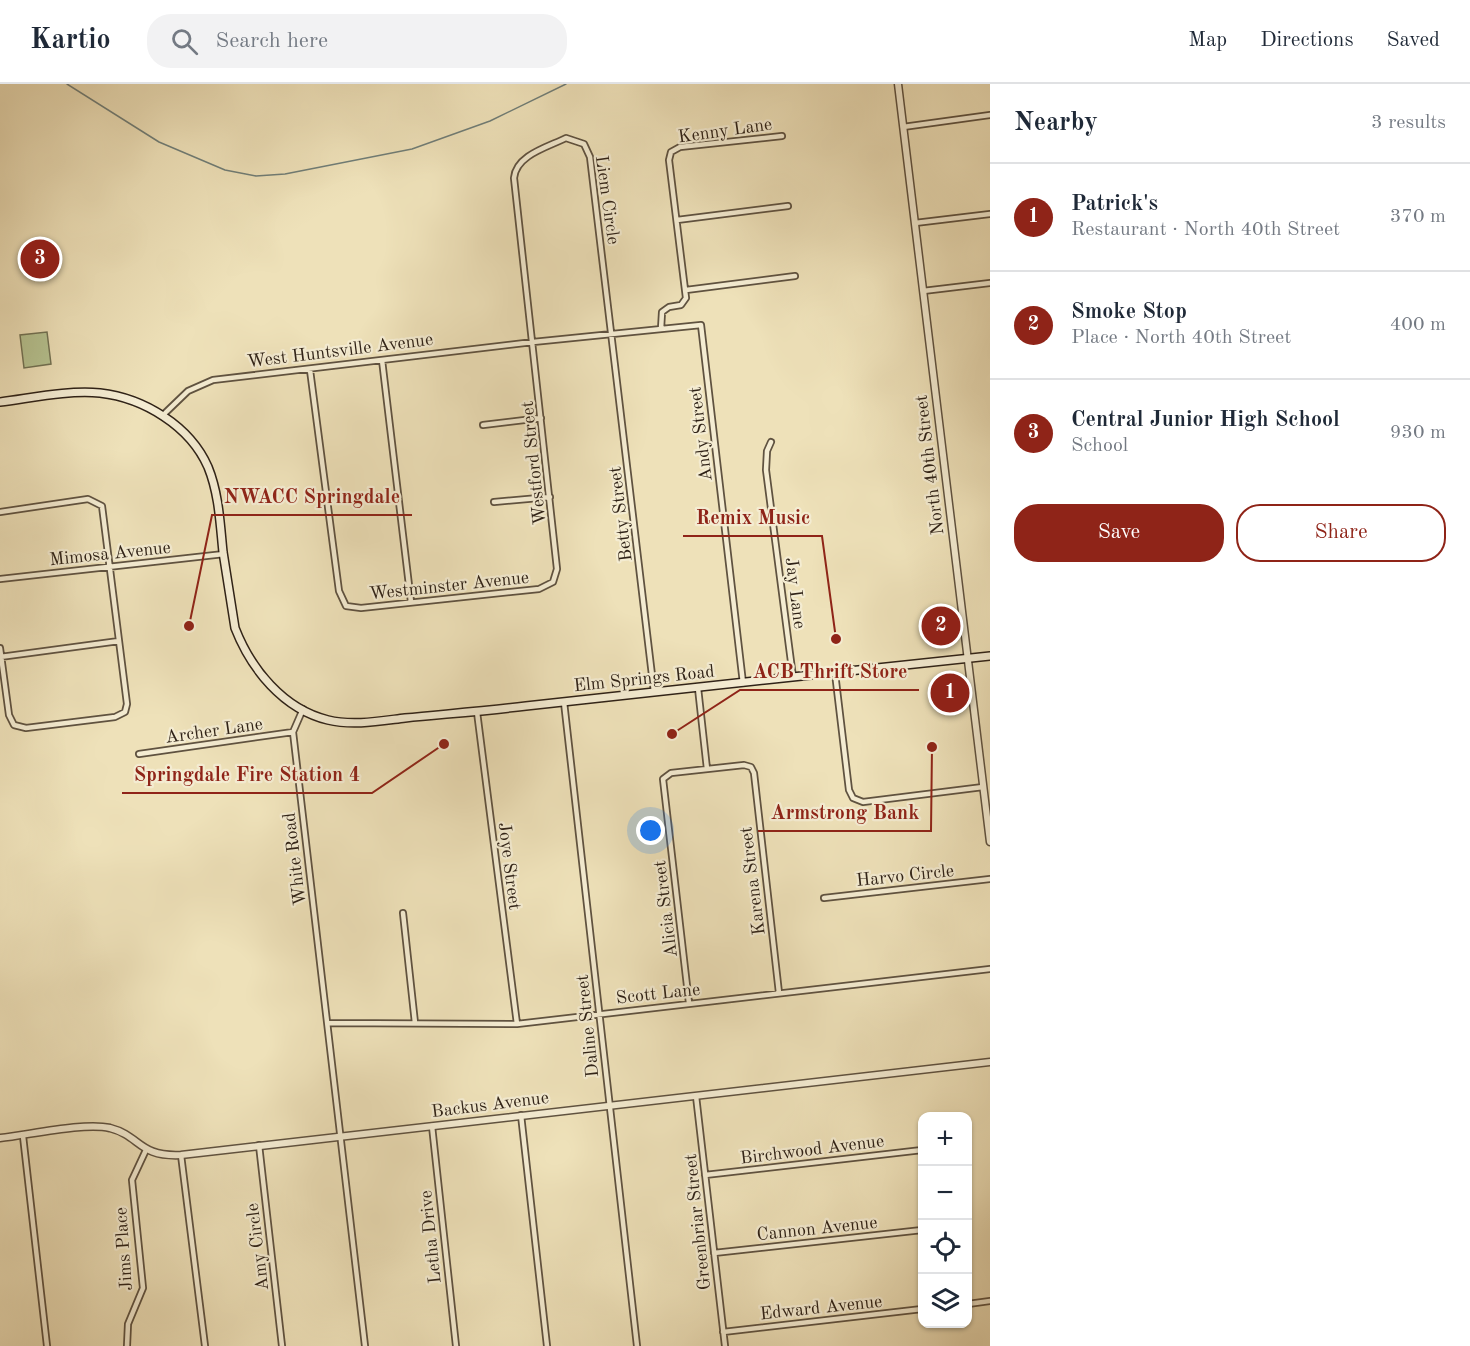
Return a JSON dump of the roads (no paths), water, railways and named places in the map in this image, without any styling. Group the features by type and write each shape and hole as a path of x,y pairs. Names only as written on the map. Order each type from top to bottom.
{"main road":[{"path":"0,402 99,393 123,397 162,416 194,444 207,466 216,490 235,628 240,642 270,685 303,709"},
{"name":"Elm Springs Road","path":"303,709 329,720 351,723 477,712 990,656"}],"street":[{"name":"North 40th Street","path":"898,84 990,842"},
{"path":"903,127 990,115"},
{"name":"Kenny Lane","path":"677,220 669,160 671,152 680,147 782,136"},
{"name":"Liem Circle","path":"533,342 514,172 522,160 566,138 580,141 589,152 613,333"},
{"path":"661,329 662,312 684,302 686,290 677,220 788,206"},
{"path":"915,223 990,214"},
{"path":"686,290 795,276"},
{"path":"923,291 990,283"},
{"name":"West Huntsville Avenue","path":"162,416 188,391 213,380 533,342 701,325"},
{"name":"Andy Street","path":"701,325 743,683"},
{"name":"Betty Street","path":"613,333 654,692"},
{"name":"Westford Street","path":"533,342 557,569 553,582"},
{"path":"382,360 411,602"},
{"name":"Westminster Avenue","path":"310,369 339,591 346,606 361,608 538,589 553,582"},
{"path":"483,425 541,418"},
{"name":"Jay Lane","path":"771,442 767,451 766,470 793,677"},
{"path":"494,502 550,497"},
{"path":"0,512 88,499 99,502 104,511 111,566 127,704 125,712 116,717 26,728 14,725 9,715 0,648"},
{"name":"Mimosa Avenue","path":"0,579 224,554"},
{"path":"1,657 119,641"},
{"path":"835,673 849,790 853,798 863,801 984,787"},
{"path":"698,688 707,769"},
{"name":"Daline Street","path":"564,702 637,1346"},
{"path":"293,732 303,709"},
{"name":"Joye Street","path":"477,712 517,1024"},
{"name":"Archer Lane","path":"139,754 293,732"},
{"name":"White Road","path":"293,732 329,1023 365,1346"},
{"name":"Karena Street","path":"707,769 751,767 754,773 779,993"},
{"name":"Alicia Street","path":"689,1003 664,776 707,769"},
{"name":"Harvo Circle","path":"824,898 990,879"},
{"path":"403,913 415,1023"},
{"name":"Scott Lane","path":"329,1023 517,1024 990,969"},
{"name":"Backus Avenue","path":"0,1138 101,1127 123,1134 156,1155 181,1155 990,1062"},
{"name":"Greenbriar Street","path":"696,1096 725,1346"},
{"path":"521,1115 547,1346"},
{"name":"Letha Drive","path":"432,1126 456,1346"},
{"path":"23,1136 47,1346"},
{"name":"Amy Circle","path":"259,1145 282,1346"},
{"name":"Jims Place","path":"127,1346 128,1324 143,1288 132,1180 146,1150"},
{"name":"Birchwood Avenue","path":"705,1174 918,1150"},
{"path":"181,1155 205,1346"},
{"name":"Cannon Avenue","path":"714,1253 918,1230"},
{"path":"972,1303 990,1301"},
{"name":"Edward Avenue","path":"723,1332 918,1309"}],"waterway":[{"path":"67,84 159,142 225,170 256,176 285,174 412,149 490,121 566,84"}],"place":[{"name":"Central Junior High School","path":"40,259"},
{"name":"NWACC Springdale","path":"189,626"},
{"name":"Smoke Stop","path":"941,626"},
{"name":"Remix Music","path":"836,639"},
{"name":"Patrick's","path":"950,693"},
{"name":"ACB Thrift Store","path":"672,734"},
{"name":"Springdale Fire Station 4","path":"444,744"},
{"name":"Armstrong Bank","path":"932,747"}]}
